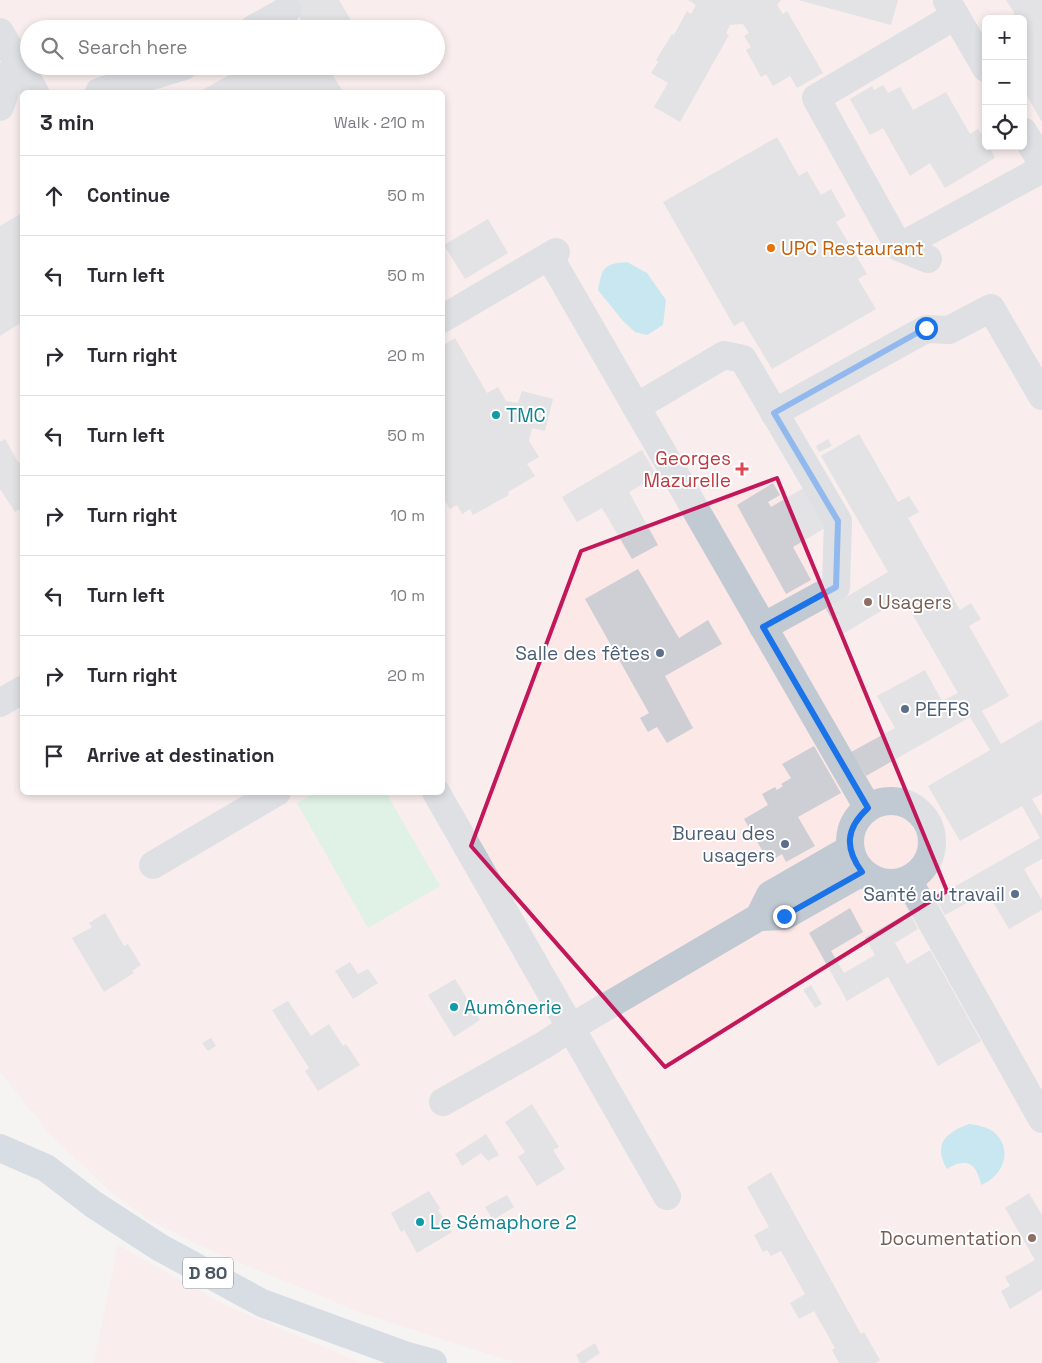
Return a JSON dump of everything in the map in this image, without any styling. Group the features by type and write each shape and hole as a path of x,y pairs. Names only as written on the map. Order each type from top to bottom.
{"main road":[{"name":"D 80","path":"0,1148 46,1168 93,1204 159,1247 262,1303 404,1355 433,1363"}],"lane":[{"path":"928,259 899,248 816,98 950,8 982,61"},
{"path":"269,20 287,10"},
{"path":"0,32 20,67"},
{"path":"0,107 16,60"},
{"path":"25,75 34,90"},
{"path":"106,90 155,75"},
{"path":"1027,138 1042,163"},
{"path":"899,248 1042,169"},
{"path":"445,317 552,254 636,407 868,808"},
{"path":"774,413 926,328 949,330 991,308 1042,396"},
{"path":"636,407 724,355 743,359 838,521 836,587 763,627"},
{"path":"0,704 20,691"},
{"path":"153,865 273,795"},
{"path":"438,795 666,1196"},
{"path":"894,801 907,804 919,811 928,822 932,835 932,849 928,862 919,873 908,880 884,883 872,879 856,860 850,837 853,826 859,816 868,808 880,802 894,801"},
{"path":"443,1102 544,1045 759,917 770,895 856,860"},
{"path":"908,880 1042,1118"}],"highlighted area":[{"path":"777,478 947,891 665,1067 471,846 581,551"}],"shaded area":[{"name":"Georges Mazurelle","path":"0,0 1042,0 1042,1363 517,1363 367,1315 219,1254 149,1220 112,1193 49,1133 0,1072"},
{"path":"118,1245 225,1305 361,1363 94,1363"}],"green space":[{"path":"311,795 387,795 440,886 368,928 297,803"}],"water":[{"path":"627,262 647,273 666,300 663,325 647,335 635,332 623,321 598,290 605,268 613,264"},
{"path":"969,1124 983,1127 995,1133 1001,1140 1004,1148 1003,1163 1000,1170 995,1176 981,1185 974,1167 970,1164 960,1163 947,1169 941,1153 941,1146 944,1140 953,1131"}],"building":[{"path":"290,0 339,0 351,20 301,20"},
{"path":"688,0 781,0 777,5 783,14 787,11 823,73 797,88 790,76 773,86 766,74 761,77 746,50 751,47 744,36 749,33 743,24 730,25 726,34 729,35 680,122 654,107 668,83 651,73 658,62 656,60 672,34 674,35 687,11 691,14 696,5"},
{"path":"798,0 898,0 891,25"},
{"path":"1006,0 1042,0 1042,122 1027,96 1027,15 1013,15 1015,14"},
{"path":"229,75 333,75 342,90 203,90"},
{"path":"883,85 888,93 900,87 913,110 946,92 970,134 978,129 982,135 982,150 991,150 995,158 945,188 930,163 910,176 883,128 870,135 850,99 872,86 874,90"},
{"name":"UPC Restaurant","path":"777,137 799,176 807,171 821,195 831,189 846,216 836,222 867,274 858,279 876,309 772,369 743,321 734,326 663,202"},
{"path":"20,214 20,323 0,336 0,226"},
{"path":"488,219 508,253 465,279 445,244"},
{"name":"TMC","path":"455,338 487,393 498,387 506,401 518,403 522,391 553,399 545,431 532,428 529,441 539,457 527,464 535,476 508,492 509,495 473,515 470,509 462,514 457,505 450,509 445,502 445,344"},
{"path":"859,434 898,502 909,496 919,512 908,518 960,610 971,603 981,619 969,626 1009,696 982,711 1001,744 1042,720 1042,794 1032,799 1042,816 1042,859 1024,869 1042,900 1042,910 1009,929 987,892 945,915 935,898 1040,838 1022,806 960,841 928,786 990,750 970,717 866,776 851,752 895,728 877,696 925,670 942,701 958,693 903,598 841,635 826,609 888,572 821,456"},
{"path":"5,439 20,462 20,509 15,512 0,489 0,442"},
{"path":"828,439 832,446 819,452 816,446"},
{"path":"642,450 657,476 629,492 658,545 632,559 602,508 577,522 562,497"},
{"path":"773,483 780,495 768,502 771,507 805,487 827,527 793,547 811,580 786,594 737,505"},
{"name":"Salle des fêtes","path":"638,569 679,638 708,620 722,644 665,676 693,728 667,743 657,727 648,732 640,718 649,713 585,599"},
{"path":"814,746 841,793 798,817 815,846 786,862 782,854 771,861 768,856 766,857 744,819 768,805 762,794 775,787 777,790 783,786 781,784 791,778 782,764"},
{"path":"850,908 863,932 831,951 844,973 875,955 865,938 909,912 918,929 895,943 907,964 930,950 981,1041 938,1066 888,977 847,1001 809,933"},
{"path":"105,913 124,946 128,944 141,965 132,971 134,973 104,992 72,938 92,927 89,923"},
{"path":"350,962 358,974 368,969 378,983 353,999 335,971"},
{"name":"Aumônerie","path":"455,979 480,1020 454,1037 428,995"},
{"path":"811,985 822,1004 815,1008 803,990"},
{"path":"288,1001 311,1036 329,1024 343,1046 346,1044 360,1065 318,1091 305,1071 309,1068 272,1010"},
{"path":"211,1038 216,1046 208,1051 202,1043"},
{"path":"532,1104 559,1147 553,1150 565,1169 537,1186 518,1157 525,1152 505,1122"},
{"path":"486,1134 499,1155 488,1161 481,1153 462,1166 455,1154"},
{"path":"771,1172 861,1334 864,1332 880,1360 876,1363 839,1363 832,1350 835,1348 814,1311 799,1319 790,1303 805,1294 781,1251 771,1256 767,1250 763,1252 754,1235 769,1227 747,1187"},
{"name":"Le Sémaphore 2","path":"429,1191 452,1232 417,1253 404,1230 401,1232 391,1213"},
{"name":"Documentation","path":"1029,1193 1042,1215 1042,1290 1010,1309 1001,1291 1010,1286 1005,1277 1035,1260 1005,1208"},
{"path":"507,1195 514,1207 493,1220 485,1207"},
{"path":"595,1343 600,1353 585,1363 580,1363 576,1355"}],"place":[{"name":"UPC Restaurant","path":"771,248"},
{"name":"TMC","path":"496,415"},
{"name":"Georges Mazurelle","path":"742,469"},
{"name":"Usagers","path":"868,602"},
{"name":"Salle des fêtes","path":"660,653"},
{"name":"PEFFS","path":"905,709"},
{"name":"Bureau des usagers","path":"785,844"},
{"name":"Santé au travail","path":"1015,894"},
{"name":"Aumônerie","path":"454,1007"},
{"name":"Le Sémaphore 2","path":"420,1222"},
{"name":"Documentation","path":"1032,1238"}],"route":[{"path":"784,916 862,872 854,861 850,849 850,837 853,826 859,816 868,808 763,627 836,587 838,521 774,413 926,328"}]}
